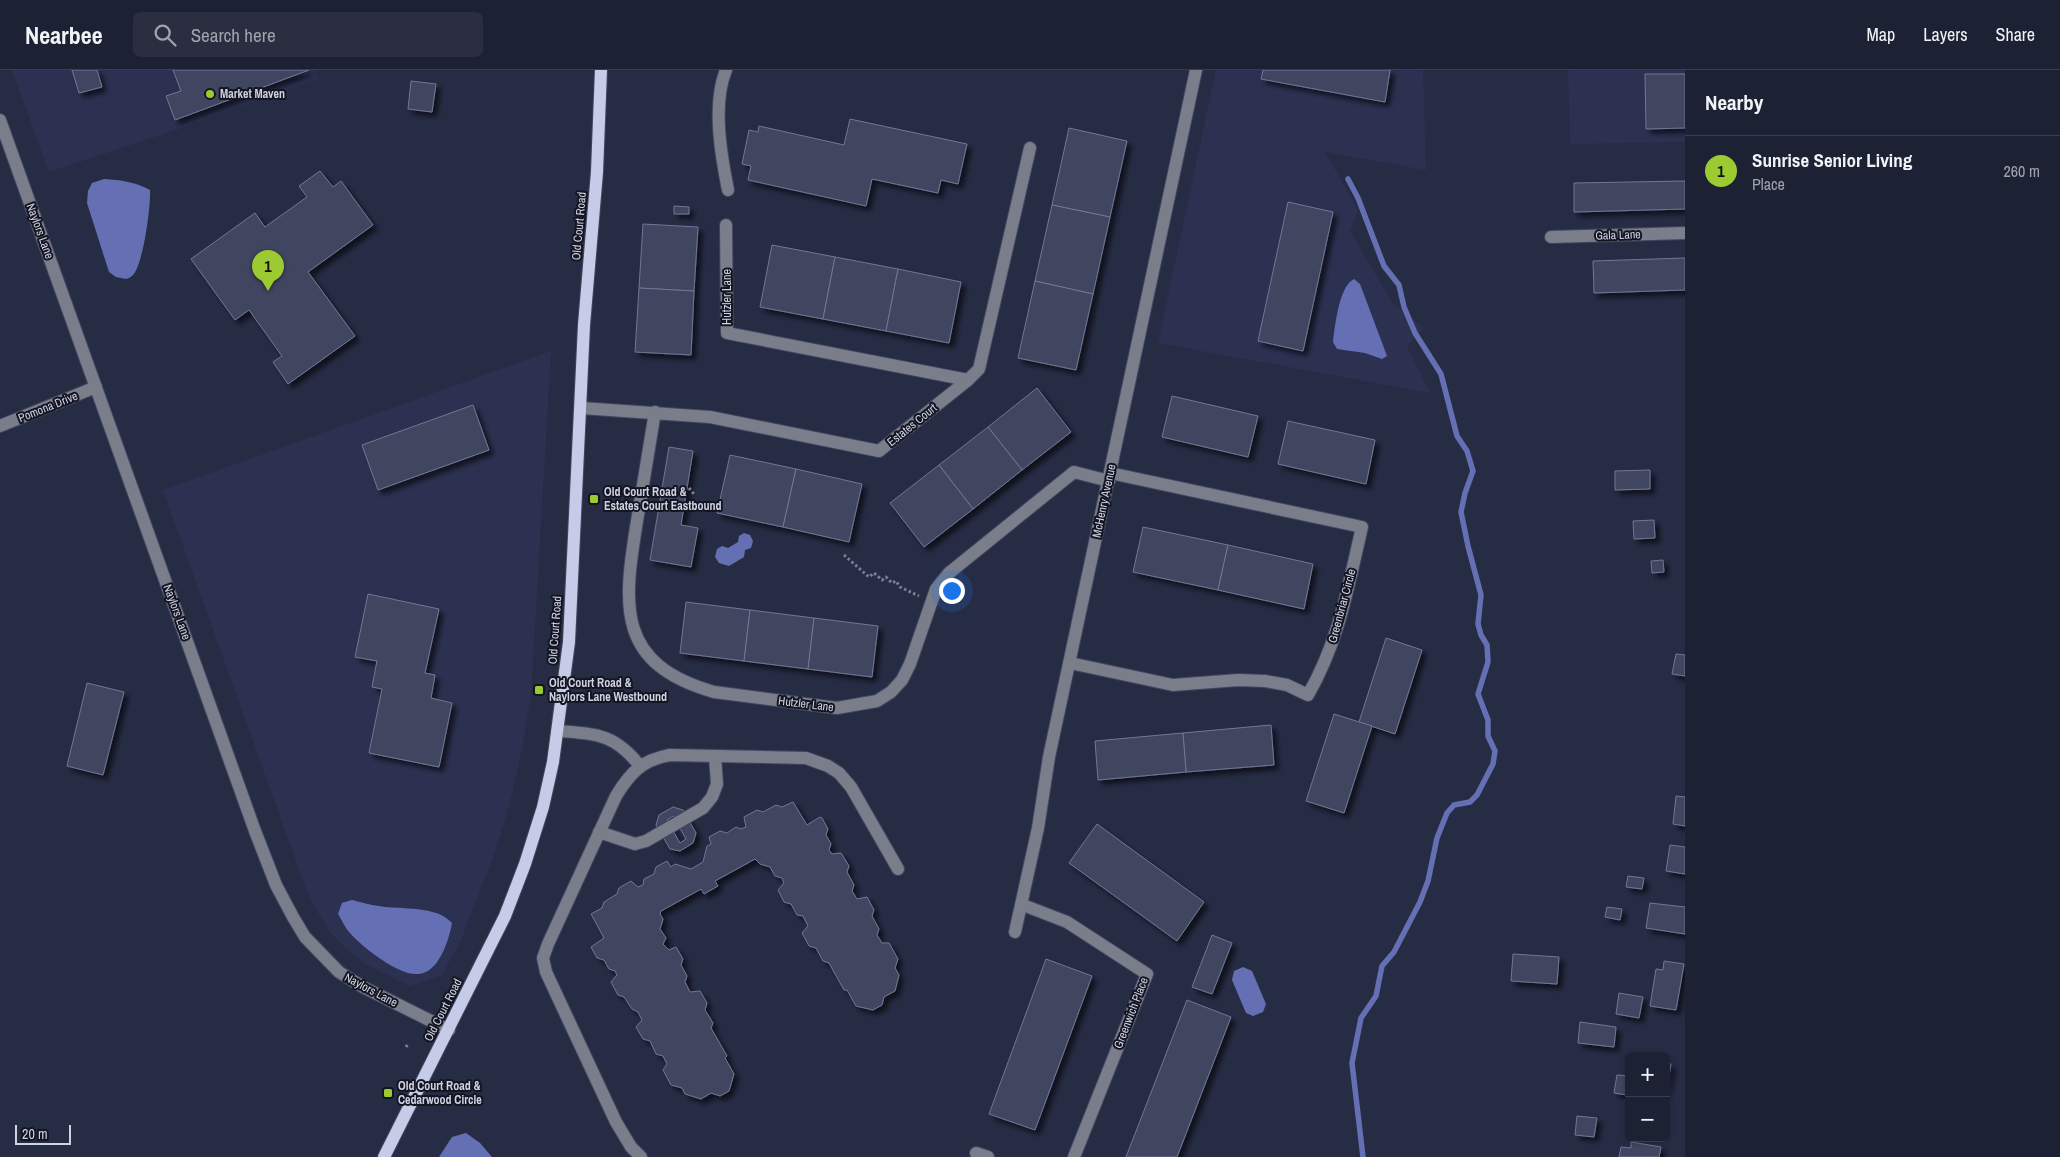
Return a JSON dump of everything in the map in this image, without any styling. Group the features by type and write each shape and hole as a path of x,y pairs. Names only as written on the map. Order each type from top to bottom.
{"main road":[{"name":"Old Court Road","path":"384,1157 501,924 525,864 543,807 558,730 569,642 584,325 597,172 602,70"}],"street":[{"path":"726,70 721,92 720,144 728,190"},
{"name":"McHenry Avenue","path":"1015,932 1023,905 1048,757 1070,663 1196,70"},
{"name":"Naylors Lane","path":"0,120 276,885 305,937 339,972 363,987 449,1030"},
{"name":"Estates Court","path":"581,408 710,417 879,452 979,369 1030,148"},
{"name":"Hutzler Lane","path":"726,225 727,333 968,380"},
{"name":"Gala Lane","path":"1551,237 1685,233"},
{"name":"Pomona Drive","path":"0,426 96,387"},
{"name":"Hutzler Lane","path":"654,412 630,563 628,591 630,612 636,635 645,651 659,667 695,686 714,692 837,708 876,701 891,692 902,680 910,664 936,589 950,573 1074,472 1110,477"},
{"name":"Greenbriar Circle","path":"1070,663 1173,685 1238,680 1265,681 1287,685 1308,696 1322,670 1337,634 1362,527 1110,477"},
{"path":"558,730 579,732 610,739 628,750 640,766"},
{"path":"641,1157 631,1147 616,1122 546,972 543,958 599,832 627,778 640,766 656,757 670,755 806,758 828,766 839,773 851,787 898,868"},
{"path":"599,832 635,844 646,841 704,808 712,797 717,784 715,756"},
{"name":"Greenwich Place","path":"1023,905 1067,922 1147,974 1074,1157"}],"path":[{"path":"689,488 694,494"},
{"path":"844,555 869,577 874,572 882,580 886,577 892,583 896,581 900,587 932,602"}],"shaded area":[{"path":"12,70 315,70 318,79 173,131 49,172"},
{"path":"1216,70 1423,70 1426,170 1325,152 1358,210 1350,231 1393,304 1424,328 1407,346 1430,393 1158,343"},
{"path":"1568,70 1685,70 1685,142 1570,144"},
{"path":"551,351 531,694 522,749 510,802 495,852 461,940 442,975 410,986 365,964 330,932 315,908 305,886 163,490"}],"water":[{"path":"104,179 128,182 150,190 148,221 140,260 133,275 126,279 116,277 109,272 87,203 88,191 92,183"},
{"path":"1354,279 1360,284 1387,356 1382,359 1365,353 1337,349 1333,342 1341,298 1349,283"},
{"path":"744,533 750,535 753,541 751,548 745,550 744,557 729,566 719,563 715,557 717,549 722,546 728,548 738,542 739,536"},
{"path":"352,900 376,906 418,909 437,913 445,917 452,923 442,954 437,962 425,972 418,974 410,973 391,966 372,953 348,931 338,914 342,903"},
{"path":"1243,967 1252,971 1266,1004 1263,1012 1253,1016 1246,1013 1232,980 1234,971"},
{"path":"466,1133 480,1143 492,1157 439,1157 452,1137"}],"building":[{"path":"72,70 97,70 102,87 79,93"},
{"name":"Market Maven","path":"173,70 309,70 175,120 166,96 181,91"},
{"path":"1263,70 1390,70 1385,102 1261,79"},
{"path":"1645,74 1685,74 1685,128 1646,129"},
{"path":"411,81 436,84 432,112 408,109"},
{"path":"850,119 967,144 958,184 941,180 938,193 872,179 866,206 748,180 751,166 742,164 749,130 758,132 759,126 844,145"},
{"path":"1069,128 1127,141 1110,217 1052,205"},
{"path":"320,171 333,187 341,181 373,225 308,272 355,336 288,384 273,362 282,356 249,310 235,320 191,259 255,213 265,227 307,197 299,186"},
{"path":"1685,181 1685,209 1574,212 1574,183"},
{"path":"1288,202 1333,212 1303,351 1258,341"},
{"path":"1052,205 1110,217 1093,294 1035,281"},
{"path":"674,206 689,207 689,214 674,214"},
{"path":"643,224 698,227 694,291 639,288"},
{"path":"772,245 835,257 823,319 760,307"},
{"path":"835,257 898,269 886,331 823,319"},
{"path":"1685,258 1685,290 1594,293 1593,261"},
{"path":"898,269 961,282 949,343 886,331"},
{"path":"1035,281 1093,294 1076,370 1018,358"},
{"path":"639,288 694,291 691,355 635,352"},
{"path":"1037,388 1071,432 1022,470 988,427"},
{"path":"1172,396 1258,416 1248,457 1162,437"},
{"path":"473,405 489,450 378,490 362,445"},
{"path":"1288,421 1375,440 1366,484 1278,464"},
{"path":"988,427 1022,470 973,509 939,465"},
{"path":"669,447 693,451 681,525 698,528 691,567 650,560"},
{"path":"730,455 796,469 783,527 717,513"},
{"path":"939,465 973,509 924,547 890,503"},
{"path":"796,469 862,484 849,542 783,527"},
{"path":"1650,470 1650,489 1615,490 1615,471"},
{"path":"1654,520 1655,538 1634,539 1633,521"},
{"path":"1143,527 1228,545 1218,590 1133,572"},
{"path":"1228,545 1313,564 1304,609 1218,590"},
{"path":"1663,560 1664,572 1652,573 1651,561"},
{"path":"368,594 439,609 425,673 435,675 431,698 452,703 439,767 369,753 382,689 372,687 377,661 355,657"},
{"path":"686,602 750,610 744,661 680,653"},
{"path":"750,610 814,618 808,669 744,661"},
{"path":"814,618 878,626 872,677 808,669"},
{"path":"1386,638 1422,650 1395,734 1359,722"},
{"path":"1676,654 1685,655 1685,676 1672,674"},
{"path":"87,683 124,692 103,775 67,766"},
{"path":"1334,714 1372,726 1344,813 1306,801"},
{"path":"1271,725 1274,765 1186,772 1183,733"},
{"path":"1183,733 1186,772 1098,780 1095,741"},
{"path":"1676,796 1685,797 1685,826 1673,824"},
{"path":"793,802 807,825 820,817 822,818 828,829 826,835 831,844 829,850 832,854 841,853 849,866 847,872 854,885 852,891 857,899 867,897 874,910 872,916 879,929 877,935 882,943 889,943 898,959 895,968 899,975 895,991 884,997 882,1005 873,1010 856,1006 847,990 844,990 829,963 823,961 816,948 809,946 802,933 808,926 803,916 797,915 791,904 784,902 778,890 784,883 782,878 775,876 770,867 760,864 755,859 715,881 718,886 704,894 701,889 661,911 660,914 663,919 660,929 666,938 663,944 669,950 676,947 683,959 681,965 687,976 685,982 690,992 700,991 707,1003 705,1010 713,1023 711,1028 727,1056 725,1058 734,1074 729,1091 720,1096 711,1093 701,1099 685,1094 682,1088 671,1085 663,1070 667,1064 663,1056 656,1054 650,1041 643,1039 636,1027 642,1020 638,1012 632,1009 624,997 618,995 611,982 617,975 615,971 609,969 604,960 597,958 591,947 604,938 591,914 602,908 604,902 617,894 619,888 631,881 638,887 643,885 644,879 654,874 656,867 667,861 671,867 675,864 691,869 703,862 707,846 711,844 709,837 720,831 727,833 736,827 741,829 746,827 744,817 757,810 763,812 776,805 782,807"},
{"path":"673,807 683,810 696,833 693,843 680,851 670,849 656,825 659,815","holes":["673,816 686,839 680,843 667,820"]},
{"path":"1097,824 1204,902 1177,941 1069,863"},
{"path":"1670,845 1685,847 1685,874 1666,871"},
{"path":"1628,876 1644,878 1642,889 1626,887"},
{"path":"1650,903 1685,907 1685,934 1646,928"},
{"path":"1607,907 1622,909 1620,920 1605,917"},
{"path":"1212,935 1232,943 1212,994 1192,987"},
{"path":"1513,954 1559,957 1557,984 1511,981"},
{"path":"1046,959 1092,976 1035,1130 989,1114"},
{"path":"1664,961 1684,964 1676,1010 1650,1006 1656,969 1663,970"},
{"path":"1619,993 1643,997 1639,1018 1616,1014"},
{"path":"1187,1000 1231,1017 1177,1157 1126,1157"},
{"path":"1580,1022 1616,1027 1614,1047 1578,1043"},
{"path":"1617,1075 1625,1076 1625,1095 1614,1093"},
{"path":"1577,1116 1597,1118 1594,1137 1575,1135"},
{"path":"1631,1142 1661,1147 1659,1157 1619,1157 1621,1147 1631,1148"}],"waterway":[{"path":"1348,179 1358,198 1384,266 1399,285 1404,307 1415,333 1441,374 1457,436 1467,451 1473,471 1461,512 1481,595 1478,624 1481,635 1487,645 1488,662 1478,694 1488,720 1488,736 1495,751 1493,764 1477,795 1470,802 1454,805 1447,813 1437,838 1428,881 1420,902 1394,952 1382,966 1376,996 1361,1018 1352,1063 1363,1157"}],"place":[{"name":"Market Maven","path":"210,94"},
{"name":"Sunrise Senior Living","path":"268,291"},
{"name":"Old Court Road & Estates Court Eastbound","path":"594,499"},
{"name":"Old Court Road & Naylors Lane Westbound","path":"539,690"},
{"name":"Old Court Road & Cedarwood Circle","path":"388,1093"}]}
